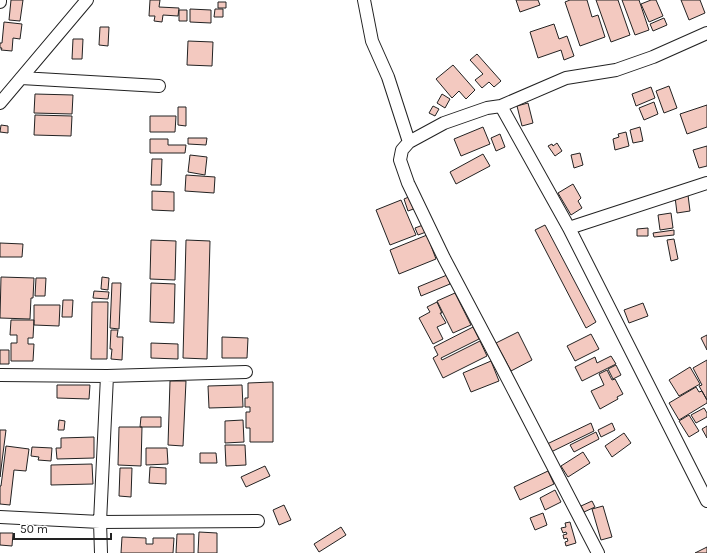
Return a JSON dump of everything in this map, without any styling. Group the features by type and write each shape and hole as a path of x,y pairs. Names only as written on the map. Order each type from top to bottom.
{"street":[{"path":"0,103 88,0"},
{"path":"364,0 372,41 388,77 409,142"},
{"path":"598,553 444,258 408,183 400,160 402,150 409,142 444,123 486,108 501,106 566,78 616,70 653,57 707,32"},
{"path":"21,78 159,86"},
{"path":"501,106 569,228 707,500"},
{"path":"569,228 707,184"},
{"path":"0,375 107,376 246,372"},
{"path":"102,553 100,522 107,376"},
{"path":"0,517 100,522 258,521"}],"building":[{"path":"11,0 23,0 20,21 9,20"},
{"path":"150,0 160,0 159,7 179,8 178,16 163,15 162,22 154,21 155,16 149,16"},
{"path":"516,0 538,0 540,5 520,12"},
{"path":"570,0 587,0 592,17 598,15 605,37 580,46 565,2"},
{"path":"596,0 618,0 630,35 611,42"},
{"path":"622,0 639,0 649,30 635,35"},
{"path":"651,0 656,0 663,16 649,22 641,4"},
{"path":"681,0 700,0 705,13 689,20"},
{"path":"218,2 226,2 226,8 218,8"},
{"path":"190,9 211,10 211,23 190,22"},
{"path":"215,9 223,9 223,17 214,17"},
{"path":"179,10 187,10 187,21 179,21"},
{"path":"664,18 667,25 653,31 650,24"},
{"path":"4,22 22,24 20,39 13,38 12,51 1,50 2,48 0,48 0,43 2,43"},
{"path":"554,24 559,39 567,36 574,56 564,60 561,50 538,58 530,32"},
{"path":"100,27 109,27 108,46 99,45"},
{"path":"73,39 83,39 82,59 72,59"},
{"path":"188,41 213,42 212,66 187,65"},
{"path":"477,54 501,81 494,87 489,82 482,88 475,80 483,74 470,60"},
{"path":"453,65 475,90 466,99 459,91 452,98 436,79"},
{"path":"669,86 677,108 664,113 656,91"},
{"path":"651,87 655,98 636,106 632,94"},
{"path":"35,94 73,95 72,114 34,113"},
{"path":"442,94 450,99 445,108 437,103"},
{"path":"654,102 658,114 644,120 639,108"},
{"path":"528,103 533,123 522,126 517,106"},
{"path":"707,105 707,127 687,134 680,114"},
{"path":"433,106 439,109 435,116 429,113"},
{"path":"178,107 186,107 186,126 178,125"},
{"path":"35,115 72,116 71,136 34,135"},
{"path":"150,116 176,116 175,132 150,132"},
{"path":"1,125 8,126 8,133 0,132"},
{"path":"483,127 490,144 461,156 454,139"},
{"path":"640,127 643,141 633,143 630,130"},
{"path":"626,132 629,146 615,150 613,139 619,137 618,134"},
{"path":"500,134 505,147 496,151 491,138"},
{"path":"188,138 207,138 206,145 188,144"},
{"path":"150,139 168,139 168,145 186,145 185,153 150,153"},
{"path":"557,143 562,151 555,156 548,146 552,144 553,146"},
{"path":"707,146 707,166 699,168 693,150"},
{"path":"580,153 583,165 574,168 571,155"},
{"path":"483,154 490,166 456,184 450,172"},
{"path":"190,155 207,157 205,175 188,172"},
{"path":"152,159 162,159 161,185 151,185"},
{"path":"186,175 215,177 214,193 185,191"},
{"path":"573,184 581,198 578,201 582,208 571,215 558,193"},
{"path":"152,191 174,192 174,211 152,210"},
{"path":"688,195 690,211 677,213 675,197"},
{"path":"411,196 416,208 408,211 404,199"},
{"path":"401,200 416,235 390,245 376,210"},
{"path":"671,213 673,228 660,230 658,215"},
{"path":"423,225 426,232 418,235 415,228"},
{"path":"545,225 596,322 586,328 535,230"},
{"path":"648,228 648,236 637,236 637,229"},
{"path":"674,230 674,235 654,237 653,233"},
{"path":"427,235 436,259 399,274 390,250"},
{"path":"674,239 678,259 671,261 667,240"},
{"path":"151,240 176,241 175,280 150,279"},
{"path":"186,240 210,241 207,359 183,358"},
{"path":"0,243 23,244 22,257 0,257"},
{"path":"447,275 450,284 421,296 418,287"},
{"path":"1,277 34,278 30,319 0,318"},
{"path":"102,277 109,278 108,290 101,289"},
{"path":"36,278 46,278 45,296 35,296"},
{"path":"112,283 121,283 119,329 110,328"},
{"path":"151,283 175,284 174,323 150,322"},
{"path":"94,291 109,292 108,299 93,298"},
{"path":"455,293 471,325 453,333 437,301"},
{"path":"63,300 73,300 72,317 62,317"},
{"path":"92,302 108,302 107,359 91,359"},
{"path":"437,302 442,313 440,313 446,323 437,327 443,339 433,344 419,318 430,312 427,307"},
{"path":"643,303 648,316 629,323 624,310"},
{"path":"34,305 60,305 59,326 34,325"},
{"path":"11,320 34,320 33,338 28,338 28,344 34,344 33,361 11,361 11,343 17,343 17,335 10,335"},
{"path":"473,327 479,339 441,358 442,360 480,341 487,356 443,378 433,358 438,355 434,347"},
{"path":"111,330 118,330 117,337 123,337 122,360 111,359"},
{"path":"518,332 532,360 511,371 496,343"},
{"path":"591,334 599,349 575,361 567,346"},
{"path":"707,335 707,350 701,338"},
{"path":"222,337 248,338 247,358 222,358"},
{"path":"151,343 178,344 178,359 151,358"},
{"path":"0,350 9,350 9,364 0,364"},
{"path":"611,356 616,364 582,381 575,367 595,357 597,363"},
{"path":"707,360 707,400 699,386 702,385 693,368"},
{"path":"491,361 499,381 471,392 463,373"},
{"path":"616,365 621,375 613,379 608,369"},
{"path":"690,367 700,384 679,396 669,380"},
{"path":"607,370 612,380 615,379 623,394 617,397 618,399 600,409 591,391 604,385 599,374"},
{"path":"170,381 186,381 183,446 168,445"},
{"path":"273,382 273,442 250,442 250,428 246,428 246,412 250,412 250,407 245,407 245,398 248,398 248,383"},
{"path":"57,385 90,385 89,399 57,398"},
{"path":"242,385 243,407 209,408 208,386"},
{"path":"696,387 699,392 702,391 707,403 679,420 669,403"},
{"path":"704,408 707,413 707,417 696,423 691,415"},
{"path":"689,415 699,431 689,437 679,421"},
{"path":"141,417 161,417 161,427 140,427"},
{"path":"59,420 65,421 64,430 58,430"},
{"path":"243,420 244,442 225,443 225,421"},
{"path":"591,423 594,431 551,452 547,444"},
{"path":"612,423 615,430 601,437 598,430"},
{"path":"707,426 707,438 702,429"},
{"path":"119,427 142,427 141,466 118,465"},
{"path":"0,430 6,430 0,477"},
{"path":"596,432 599,439 574,452 570,445"},
{"path":"624,433 631,443 612,457 605,446"},
{"path":"94,437 94,458 57,459 56,448 61,448 61,438"},
{"path":"225,445 245,445 246,465 226,466"},
{"path":"6,446 29,449 26,471 14,470 10,505 0,504 0,486"},
{"path":"32,447 52,448 51,461 38,460 39,457 31,456"},
{"path":"146,448 167,448 168,464 146,465"},
{"path":"583,452 590,463 568,477 561,466"},
{"path":"200,453 216,453 217,463 200,463"},
{"path":"92,464 93,484 51,485 51,465"},
{"path":"265,466 270,476 246,487 241,477"},
{"path":"150,467 166,468 166,484 149,483"},
{"path":"120,468 132,468 131,497 119,496"},
{"path":"548,471 554,484 520,500 514,487"},
{"path":"555,490 561,502 545,510 540,498"},
{"path":"592,501 595,507 584,512 581,506"},
{"path":"284,505 291,520 279,525 273,510"},
{"path":"603,506 612,537 601,540 592,509"},
{"path":"543,513 547,525 535,530 530,518"},
{"path":"570,522 576,543 566,546 565,542 568,541 567,538 564,539 563,535 567,534 566,532 563,533 561,528 566,527 565,523"},
{"path":"341,527 346,535 319,552 314,544"},
{"path":"199,532 217,533 217,553 198,553"},
{"path":"0,533 13,533 12,546 0,545"},
{"path":"177,534 194,534 194,553 176,553"},
{"path":"122,537 146,538 146,544 153,544 153,538 174,538 173,553 121,553"},
{"path":"707,547 707,553 695,553"}]}
